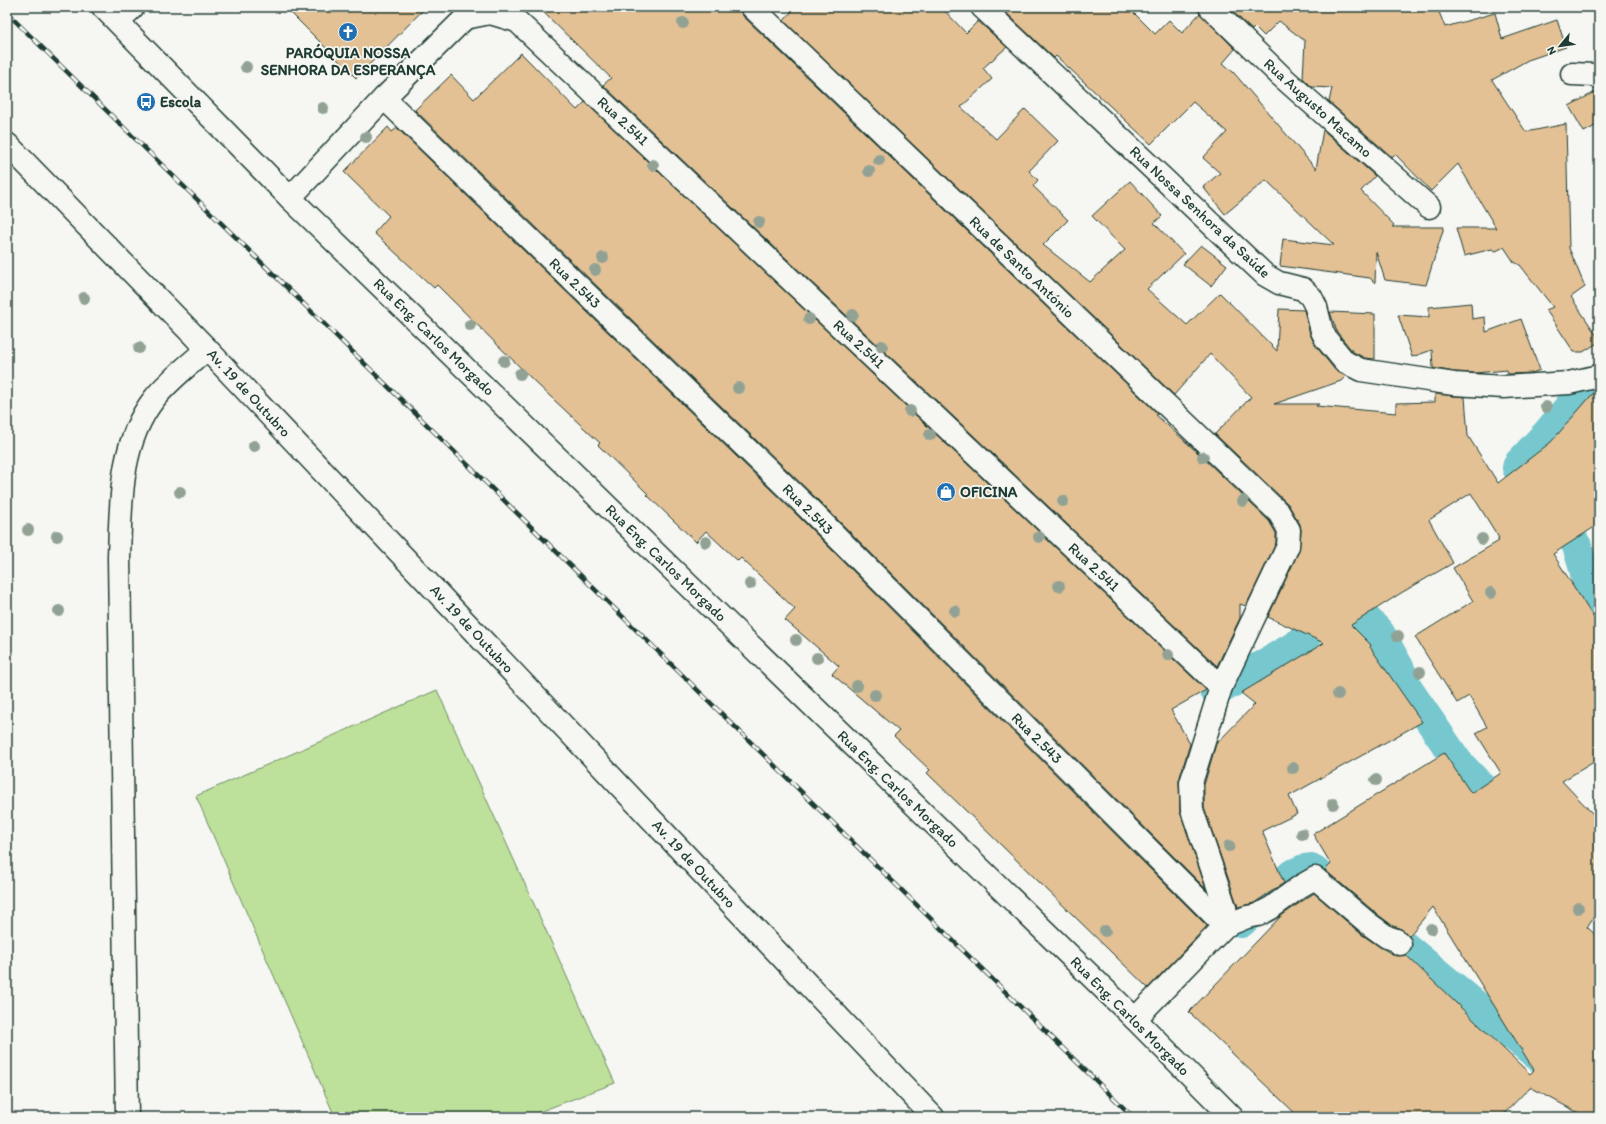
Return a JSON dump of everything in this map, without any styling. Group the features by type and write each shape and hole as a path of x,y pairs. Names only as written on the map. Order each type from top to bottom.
{"street":[{"name":"Rua Eng. Carlos Morgado","path":"102,7 290,198 1135,1020 1232,1117"},
{"path":"118,22 134,7"},
{"name":"Rua de Santo António","path":"752,7 1279,513 1289,530 1288,546 1221,686"},
{"name":"Rua Nossa Senhora da Saúde","path":"982,7 1265,275 1279,283 1303,289 1311,297 1326,339 1345,362 1361,370 1454,384 1504,387 1570,383 1599,376"},
{"name":"Rua Augusto Macamo","path":"1210,7 1280,75 1429,207"},
{"name":"Rua 2.541","path":"384,98 465,18 490,13 517,21 1221,686"},
{"path":"1572,74 1595,75 1599,78"},
{"path":"290,198 384,98"},
{"name":"Rua 2.543","path":"384,98 807,507 1225,926"},
{"name":"Av. 19 de Outubro","path":"7,144 207,349 933,1117"},
{"path":"127,1117 118,557 123,480 136,427 144,413 166,386 207,349"},
{"path":"1221,686 1191,783 1192,810 1224,907 1226,915 1225,926"},
{"path":"1135,1020 1225,926 1247,917 1258,915 1271,908 1301,886 1315,878 1369,924 1400,944"}],"green space":[{"path":"437,690 615,1083 526,1117 335,1117 196,796"}],"building":[{"path":"285,7 426,7 356,78"},
{"path":"538,7 738,7 743,16 1158,414 1156,415 1269,521 1276,533 1276,543 1246,606 1240,604 1240,618 1217,666 603,85 611,78"},
{"path":"795,7 941,7 966,33 978,21 1007,47 983,68 992,79 961,107 996,139 1025,109 1058,141 1029,171 1038,180 1033,186 1068,220 1043,245 1090,282 1125,250 1092,216 1130,181 1162,216 1154,223 1184,254 1147,289 1187,325 1220,293 1277,351 1279,309 1304,310 1310,334 1315,345 1335,370 1346,376 1341,381 1274,404 1319,404 1316,406 1396,413 1396,403 1435,402 1435,394 1465,397 1468,436 1498,483 1551,442 1596,390 1599,389 1599,524 1553,554 1599,626 1599,759 1562,781 1592,813 1599,818 1599,909 1587,927 1599,938 1599,1117 1586,1117 1530,1087 1501,1117 1299,1117 1189,1012 1281,916 1314,893 1361,934 1380,947 1396,956 1406,955 1530,1074 1534,1070 1433,907 1409,936 1400,928 1393,926 1377,914 1325,870 1331,864 1313,834 1444,753 1471,793 1501,773 1476,733 1487,727 1469,696 1457,703 1415,637 1473,601 1453,568 1499,541 1497,539 1499,538 1471,493 1429,520 1453,563 1401,593 1351,625 1371,645 1370,647 1422,722 1289,796 1297,814 1262,831 1284,883 1254,903 1238,907 1204,808 1204,785 1216,744 1255,704 1241,693 1324,643 1268,617 1299,551 1301,531 1300,524 1288,504 1215,434 1251,397 1210,354 1174,395 784,21"},
{"path":"1000,7 1128,7 1155,34 1169,20 1182,33 1200,13 1235,49 1223,63 1234,73 1316,169 1323,130 1375,176 1361,191 1394,225 1392,227 1444,227 1426,285 1385,280 1376,252 1375,283 1370,278 1280,266 1283,239 1334,245 1266,180 1225,214 1203,187 1220,173 1203,158 1227,132 1193,102 1151,144 1056,56 1054,58"},
{"path":"1228,7 1437,7 1445,27 1495,13 1502,39 1557,20 1566,47 1528,60 1492,80 1526,132 1566,124 1569,248 1585,287 1571,297 1599,339 1599,342 1583,352 1574,352 1546,310 1553,307 1520,265 1514,262 1504,247 1496,251 1492,249 1464,256 1456,228 1496,228 1458,164 1431,191 1395,154 1392,157 1329,102 1332,88 1312,87 1303,78 1305,41 1279,21 1264,36 1255,27 1252,30"},
{"path":"521,53 577,110 585,102 1206,690 1171,710 1190,744 1179,780 1180,811 1206,889 816,498 415,110 451,75 474,99"},
{"path":"1599,90 1599,124 1584,132 1569,106"},
{"path":"388,127 392,132 397,128 798,516 1207,926 1148,988 927,773 930,770 894,736 899,731 832,674 839,666 785,620 795,609 741,558 738,561 706,531 696,542 598,445 600,443 536,383 437,285 434,288 374,233 389,216 344,172"},
{"path":"1201,245 1227,265 1211,286 1183,264"},
{"path":"1471,303 1472,319 1485,317 1486,332 1521,319 1540,370 1532,373 1508,374 1507,370 1475,373 1455,372 1433,368 1432,350 1412,357 1398,315 1429,317 1429,307"},
{"path":"1330,312 1375,314 1375,359 1365,358 1353,352 1337,332"}],"waterway":[{"path":"1599,386 1581,392 1547,433 1518,464 1517,468 1548,508 1557,512 1577,546 1584,569 1589,594 1599,625"},
{"path":"1216,678 1211,685 1216,692 1293,647 1305,638 1339,596 1351,603 1380,633 1400,669 1408,689 1458,762 1509,816"},
{"path":"1241,923 1292,874 1304,869 1311,868 1343,895"},
{"path":"1377,923 1552,1068 1557,1064 1594,1082 1599,1082"}],"railway":[{"path":"7,13 1133,1117"}],"place":[{"name":"PARÓQUIA NOSSA SENHORA DA ESPERANÇA","path":"348,32"},
{"name":"Escola","path":"146,102"},
{"name":"OFICINA","path":"946,492"}]}
